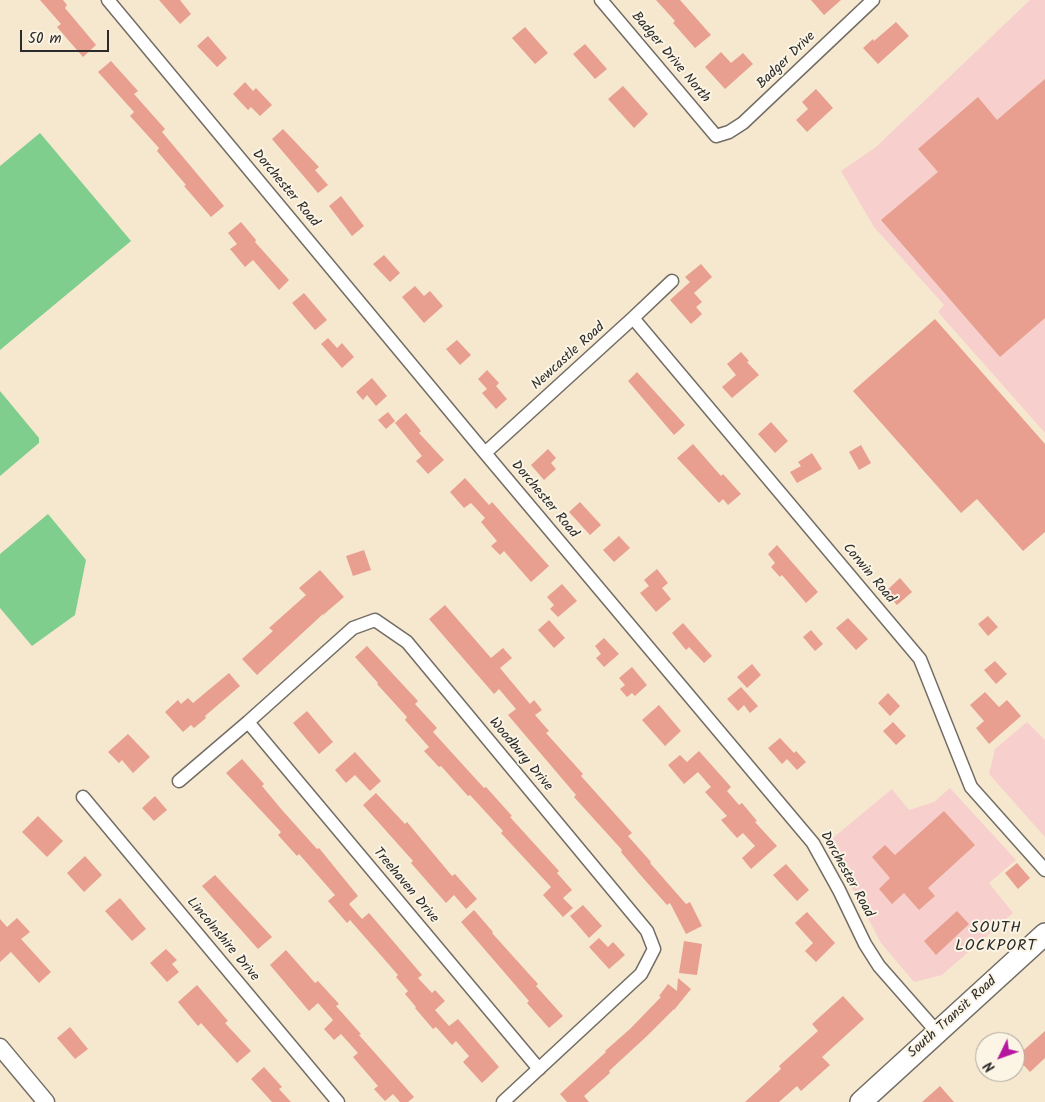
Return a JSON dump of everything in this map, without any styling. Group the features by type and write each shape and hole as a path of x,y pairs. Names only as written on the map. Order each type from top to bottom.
{"highway":[{"name":"South Transit Road","path":"861,1102 1045,934"}],"street":[{"name":"Dorchester Road","path":"108,0 813,843 839,890 865,944 880,966 937,1032"},
{"name":"Badger Drive North","path":"601,0 716,136"},
{"name":"Badger Drive","path":"716,136 729,132 744,123 873,0"},
{"name":"Newcastle Road","path":"485,453 634,318 672,281"},
{"name":"Corwin Road","path":"634,318 920,659 971,787 1045,870"},
{"name":"Woodbury Drive","path":"179,781 353,628 375,620 407,642 647,931 654,950 641,974 503,1102"},
{"name":"Treehaven Drive","path":"248,722 539,1069"},
{"name":"Lincolnshire Drive","path":"83,797 338,1102"},
{"path":"0,1047 46,1102"}],"shaded area":[{"path":"1030,0 1045,0 1045,433 938,312 944,305 874,227 841,171 876,147"},
{"path":"1027,722 1045,740 1045,837 989,774 995,749"},
{"path":"950,788 1016,860 989,883 1013,913 942,975 914,982 881,943 828,842 892,789 909,810 934,802"}],"green space":[{"path":"40,133 131,241 0,350 0,166"},
{"path":"0,391 39,438 39,443 0,476"},
{"path":"48,514 86,560 75,615 32,646 0,608 0,554"}],"building":[{"path":"40,0 63,0 67,5 65,8 96,45 83,57 57,27 61,24"},
{"path":"159,0 180,0 191,14 180,24"},
{"path":"656,0 680,0 711,35 695,48 673,23 675,21"},
{"path":"811,0 841,0 824,15"},
{"path":"896,22 909,36 878,64 863,48"},
{"path":"525,27 548,53 535,64 512,38"},
{"path":"208,36 227,58 217,67 197,46"},
{"path":"585,44 607,69 595,79 573,54"},
{"path":"721,52 731,63 743,53 753,64 725,89 705,67"},
{"path":"111,61 138,91 134,94 165,129 162,132 224,206 211,217 157,151 159,148 130,116 134,112 98,72"},
{"path":"1045,79 1045,318 1000,357 881,220 938,172 918,149 978,97 997,120"},
{"path":"245,82 253,91 256,88 272,105 260,116 251,107 248,110 233,94"},
{"path":"623,86 648,114 634,128 608,99"},
{"path":"816,89 833,108 807,132 796,120 808,109 802,102"},
{"path":"283,129 319,167 315,170 328,185 318,193 272,139"},
{"path":"341,196 364,226 352,236 329,206"},
{"path":"241,222 256,240 255,242 289,280 279,290 253,260 245,267 230,249 237,244 228,233"},
{"path":"384,255 400,273 390,282 373,264"},
{"path":"701,264 712,277 694,293 702,302 696,307 702,314 691,324 670,300 690,282 685,277"},
{"path":"415,286 424,296 430,291 443,306 424,323 402,297"},
{"path":"304,293 327,320 315,330 292,303"},
{"path":"935,319 1045,444 1045,532 1023,551 977,499 961,513 853,391"},
{"path":"328,338 337,348 342,343 354,357 342,368 321,344"},
{"path":"457,340 471,355 460,365 446,349"},
{"path":"741,352 759,375 732,398 722,387 736,375 727,364"},
{"path":"487,370 499,383 496,386 507,399 496,409 482,393 487,389 478,379"},
{"path":"637,372 685,425 674,435 628,381"},
{"path":"372,378 387,396 376,406 367,395 363,400 356,392"},
{"path":"388,412 395,421 386,429 378,420"},
{"path":"406,413 421,431 419,433 444,460 428,474 416,461 422,456 395,423"},
{"path":"771,422 788,441 775,453 758,434"},
{"path":"693,444 721,476 723,474 741,494 728,505 723,499 719,503 677,458"},
{"path":"861,445 871,463 859,470 849,452"},
{"path":"548,449 556,458 551,463 556,469 544,480 531,465"},
{"path":"812,453 822,469 797,483 790,472 801,466 798,462"},
{"path":"465,478 489,505 492,502 549,566 531,582 504,551 500,555 491,546 497,541 481,522 485,518 471,503 464,508 450,492"},
{"path":"580,502 601,525 590,535 569,512"},
{"path":"619,536 630,548 614,562 603,550"},
{"path":"777,545 818,592 806,603 782,575 780,577 771,567 775,563 768,554"},
{"path":"364,550 371,570 353,576 346,556"},
{"path":"657,569 668,583 662,588 671,599 656,612 640,593 649,586 644,580"},
{"path":"320,570 344,597 257,675 242,659 273,631 269,628 306,595 299,588"},
{"path":"900,578 912,592 897,605 885,592"},
{"path":"562,584 577,601 558,617 550,609 554,605 547,597"},
{"path":"445,605 491,658 503,648 512,658 500,668 530,704 534,700 542,710 535,715 549,731 546,733 583,774 581,776 632,833 628,836 650,863 686,904 690,902 702,926 686,934 670,903 667,905 643,878 621,852 622,850 574,797 576,795 508,715 516,709 499,689 494,694 429,619"},
{"path":"988,616 998,627 988,636 978,624"},
{"path":"848,618 868,639 856,650 836,628"},
{"path":"549,620 565,638 554,648 538,630"},
{"path":"683,623 712,656 704,663 689,647 686,650 672,633"},
{"path":"811,630 823,644 815,651 803,637"},
{"path":"604,638 619,654 604,667 596,658 601,654 595,646"},
{"path":"367,646 418,701 415,704 437,728 433,732 484,788 486,787 512,816 510,817 559,871 557,873 572,890 563,898 573,908 563,917 543,895 551,887 501,833 503,831 470,795 468,796 441,766 439,767 424,751 429,747 405,720 407,717 355,657"},
{"path":"995,661 1007,674 996,684 984,670"},
{"path":"752,664 761,675 747,688 737,677"},
{"path":"632,667 647,685 635,696 632,693 627,697 620,689 625,685 619,678"},
{"path":"229,673 240,686 194,728 191,725 183,732 165,712 178,700 181,704 188,698 193,703"},
{"path":"741,687 758,706 750,713 744,705 738,711 727,699"},
{"path":"985,692 999,707 1007,700 1021,716 989,744 976,728 984,721 970,705"},
{"path":"888,693 900,706 890,716 878,703"},
{"path":"659,705 681,731 665,746 642,720"},
{"path":"307,711 333,742 319,754 293,723"},
{"path":"893,722 906,736 896,745 883,731"},
{"path":"128,734 150,757 133,773 122,760 119,763 108,752"},
{"path":"780,738 794,753 796,751 806,762 797,770 787,759 782,764 768,748"},
{"path":"699,751 731,787 727,791 739,805 742,803 757,821 755,822 777,846 751,869 742,858 755,846 743,833 737,838 721,820 727,816 705,792 711,787 698,772 684,784 668,765 680,755 687,762"},
{"path":"355,752 381,781 370,791 355,775 346,783 335,770"},
{"path":"242,759 264,784 262,786 282,810 317,849 319,848 358,896 349,904 362,919 369,913 422,975 418,978 432,993 435,990 445,1001 435,1010 449,1026 458,1019 499,1067 482,1083 463,1062 469,1056 456,1041 452,1045 436,1027 433,1029 405,994 408,991 396,977 398,975 350,920 347,923 328,901 335,895 299,854 297,856 278,835 281,832 226,773"},
{"path":"376,793 405,824 407,822 452,876 455,874 477,899 466,909 454,895 446,903 411,863 413,861 363,805"},
{"path":"155,796 167,810 154,821 142,808"},
{"path":"944,811 975,845 928,888 935,896 919,910 904,893 892,904 879,889 890,878 872,857 885,845 895,855"},
{"path":"38,816 63,841 47,857 22,832"},
{"path":"85,856 102,875 84,892 67,873"},
{"path":"1017,863 1030,878 1018,889 1005,873"},
{"path":"786,864 809,890 797,901 773,875"},
{"path":"215,875 272,937 258,949 202,886"},
{"path":"120,898 146,929 132,941 105,911"},
{"path":"583,905 602,926 589,938 570,916"},
{"path":"474,910 563,1016 549,1028 527,1003 529,1001 461,922"},
{"path":"957,911 969,924 936,955 924,941"},
{"path":"807,912 835,943 816,962 805,951 813,943 795,923"},
{"path":"17,918 30,932 21,939 51,972 39,983 11,952 0,962 0,919 7,927"},
{"path":"599,938 608,947 613,942 625,955 609,969 589,947"},
{"path":"684,941 702,944 697,975 679,973"},
{"path":"166,949 177,960 172,964 179,972 167,982 150,963"},
{"path":"286,950 315,983 318,981 339,1004 336,1006 361,1034 359,1035 414,1097 408,1102 400,1102 393,1094 385,1101 374,1089 378,1086 353,1057 358,1053 341,1034 334,1040 324,1029 333,1020 318,1003 309,1011 270,965"},
{"path":"678,978 691,989 674,1010 584,1096 589,1102 567,1102 560,1094 630,1029 661,997 659,996 668,984 677,991"},
{"path":"197,985 228,1021 225,1023 251,1051 237,1063 201,1023 198,1026 178,1002"},
{"path":"843,996 864,1019 822,1057 830,1065 801,1091 797,1086 779,1102 745,1102 781,1069 779,1066 818,1031 812,1024"},
{"path":"70,1027 88,1049 75,1059 57,1038"},
{"path":"1045,1031 1045,1058 1030,1072 1025,1067 1025,1049"},
{"path":"264,1067 282,1087 279,1089 291,1102 272,1102 251,1079"},
{"path":"940,1086 954,1102 922,1102"}],"district":[{"name":"SOUTH LOCKPORT","path":"996,938"}]}
